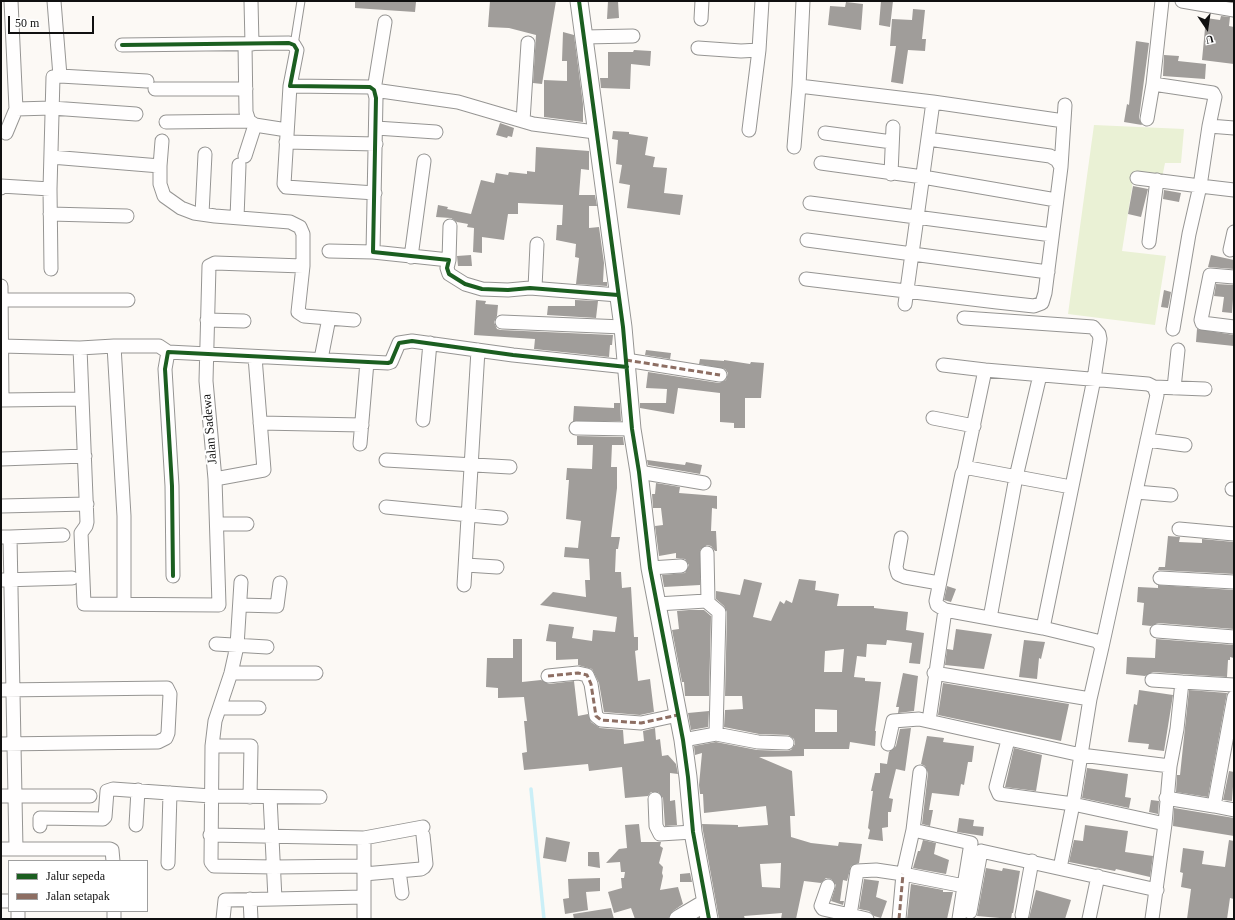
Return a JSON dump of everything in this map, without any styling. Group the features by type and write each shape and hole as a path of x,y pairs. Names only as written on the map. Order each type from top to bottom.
{"street":[{"path":"6,133 16,109 10,1"},
{"path":"54,1 60,76"},
{"path":"237,218 242,160 252,123 246,112 251,1"},
{"path":"579,1 595,132 623,328 632,429 640,472 650,568 683,740 693,832 707,911 678,919"},
{"path":"700,19 702,1"},
{"path":"749,130 759,50 762,1"},
{"path":"794,147 799,86 803,1"},
{"path":"1147,118 1153,84 1162,1"},
{"path":"1182,1 1226,7"},
{"path":"373,252 376,144 376,98 374,90 385,22"},
{"path":"584,37 633,36"},
{"path":"122,45 248,44 289,42 294,45 297,50 290,86 284,184 286,187 375,193"},
{"path":"522,121 528,43"},
{"path":"698,48 741,51 759,50"},
{"path":"50,269 50,189 53,77 60,76 151,85 246,88"},
{"path":"1153,84 1213,93 1215,97 1173,329"},
{"path":"290,86 370,87 374,90 458,102 542,126 595,132"},
{"path":"799,86 933,102 1064,121"},
{"path":"906,298 933,102"},
{"path":"806,279 906,298 1038,305 1042,303 1048,272 1061,167 1065,105"},
{"path":"16,109 52,108 136,114"},
{"path":"166,122 252,123 287,136 376,144"},
{"path":"1210,126 1234,128"},
{"path":"891,174 893,127"},
{"path":"376,128 436,132"},
{"path":"826,133 892,142"},
{"path":"928,139 1050,156 1057,160 1061,167"},
{"path":"162,141 160,184 164,196 181,208 202,214 290,222 300,227 303,234 303,266 298,312 304,316 354,320"},
{"path":"202,214 205,154"},
{"path":"51,157 160,166"},
{"path":"411,257 424,161"},
{"path":"821,164 923,177 1056,200"},
{"path":"1137,178 1234,190"},
{"path":"1149,242 1157,180"},
{"path":"1,188 1,186 50,189"},
{"path":"810,203 1052,234"},
{"path":"50,214 127,216"},
{"path":"450,226 449,260 447,268 449,274 465,284 482,289 508,290 535,288 618,295"},
{"path":"1230,250 1234,232"},
{"path":"808,240 1048,272"},
{"path":"535,288 537,244"},
{"path":"329,251 373,252 449,260"},
{"name":"Jalan Sadewa","path":"260,423 264,470 215,479 206,381 209,266 211,264 303,266"},
{"path":"1234,277 1210,275 1201,320 1202,323 1234,327"},
{"path":"1,286 2,400 82,399"},
{"path":"2,300 128,300"},
{"path":"321,359 329,318"},
{"path":"964,318 1093,327 1097,330 1100,339 1094,379 1043,628"},
{"path":"207,320 244,321"},
{"path":"502,322 623,328"},
{"path":"1,346 80,348 159,346 168,352 391,362 398,343 412,341 478,350 627,363 720,375"},
{"path":"423,420 430,343"},
{"path":"114,346 124,516 124,604"},
{"path":"80,348 87,504 86,526 81,533 84,604 219,605 215,479"},
{"path":"464,585 478,350"},
{"path":"1174,388 1178,350"},
{"path":"168,352 165,369 172,486 173,576"},
{"path":"255,357 260,423 362,425"},
{"path":"360,444 368,362"},
{"path":"943,365 1148,384 1154,387 1204,390"},
{"path":"985,370 936,601 937,605 945,610 1043,628 1097,641 1102,647"},
{"path":"990,618 1016,477 1040,374"},
{"path":"1060,868 1073,804 1090,699 1157,395 1154,387"},
{"path":"932,418 974,426"},
{"path":"576,428 632,429"},
{"path":"1147,440 1185,445"},
{"path":"1,458 85,456"},
{"path":"386,460 510,467"},
{"path":"964,470 968,468 1071,487"},
{"path":"640,472 704,483"},
{"path":"1136,492 1172,495"},
{"path":"1,506 87,504"},
{"path":"386,507 502,518"},
{"path":"216,524 247,524"},
{"path":"1179,529 1234,534"},
{"path":"16,849 15,796 8,744 5,537 63,535"},
{"path":"901,538 896,567 898,574 904,577 940,583"},
{"path":"707,553 708,602"},
{"path":"466,565 497,567"},
{"path":"650,568 681,566"},
{"path":"5,580 72,578"},
{"path":"1160,578 1234,582"},
{"path":"210,835 364,838 423,831 426,864 421,869 399,871 214,866 211,862 210,835 212,746 215,721 231,674 237,646 241,582"},
{"path":"240,605 276,606 280,583"},
{"path":"657,604 708,602 719,612 716,734"},
{"path":"928,722 934,673 945,610"},
{"path":"1157,631 1234,637"},
{"path":"216,644 267,647"},
{"path":"231,674 316,673"},
{"path":"548,676 578,673 586,676 591,684 596,716 601,720 641,723 678,715"},
{"path":"934,673 1090,699"},
{"path":"1152,680 1234,685"},
{"path":"1152,919 1165,824 1166,798 1170,766 1177,729 1182,682"},
{"path":"7,690 167,688 170,694 168,733 166,738 158,742 8,744"},
{"path":"1214,806 1234,697"},
{"path":"220,708 259,708"},
{"path":"888,744 893,721 919,719 1081,755 1170,766"},
{"path":"683,740 716,734 758,742 788,743"},
{"path":"1008,740 996,787 999,794 1073,804 1165,824"},
{"path":"212,746 251,746 250,797"},
{"path":"899,919 903,874 912,830 920,772"},
{"path":"40,817 102,819 105,817 107,791 110,790 138,790 211,796 320,797"},
{"path":"136,825 138,790"},
{"path":"168,863 170,793"},
{"path":"1,796 90,796"},
{"path":"270,797 275,899"},
{"path":"1166,798 1234,810"},
{"path":"655,799 656,826 660,834 693,832"},
{"path":"912,830 971,842 964,886 965,916"},
{"path":"364,838 364,919"},
{"path":"1,849 110,849 112,850 113,860"},
{"path":"965,916 981,851 1032,861 1157,890"},
{"path":"1022,914 1032,861"},
{"path":"849,917 857,871 876,870 964,886"},
{"path":"399,871 402,893"},
{"path":"1089,919 1098,876"},
{"path":"828,886 821,906 823,909 849,917 867,919"},
{"path":"223,919 225,900 364,897"},
{"path":"250,899 251,919"}],"lane":[{"path":"294,45 301,1"}],"green space":[{"path":"1094,125 1184,129 1181,163 1165,163 1162,178 1134,175 1122,251 1166,256 1155,325 1068,314"}],"building":[{"path":"355,1 416,2 415,12 355,8"},
{"path":"490,1 556,1 542,84 533,83 536,35 509,28 488,27"},
{"path":"608,1 618,1 619,18 607,19"},
{"path":"881,1 893,1 890,27 879,25"},
{"path":"846,2 863,4 861,30 828,25 830,6 845,7"},
{"path":"913,9 925,10 922,39 926,39 925,51 908,50 903,84 891,82 896,46 890,46 892,19 912,20"},
{"path":"1221,16 1230,17 1229,26 1234,27 1234,64 1202,60 1206,18 1220,20"},
{"path":"563,32 574,35 583,104 583,122 544,117 544,80 567,81 567,61 562,61"},
{"path":"1136,41 1149,43 1139,118 1142,125 1124,122 1127,104 1129,105"},
{"path":"634,50 651,51 650,66 631,64 630,89 601,88 600,78 608,78 608,52 633,52"},
{"path":"1164,55 1179,56 1178,61 1206,64 1205,79 1163,76"},
{"path":"500,123 514,128 512,137 508,136 507,138 496,135"},
{"path":"613,131 629,132 629,134 648,137 645,155 655,157 653,167 667,168 664,193 683,195 680,215 627,208 630,185 619,183 622,165 616,164 618,140 612,139"},
{"path":"536,147 589,151 589,170 581,169 579,195 595,195 597,206 589,206 589,228 599,227 604,263 603,282 607,282 607,286 576,284 579,258 575,257 576,244 556,240 557,225 562,225 563,205 518,203 518,214 508,214 504,240 482,237 482,253 473,252 474,228 467,227 468,224 457,222 451,218 436,217 438,205 448,207 447,209 471,214 481,180 494,183 496,173 508,175 509,172 527,174 527,171 535,172"},
{"path":"1133,186 1148,189 1141,217 1128,214"},
{"path":"1164,190 1181,193 1179,202 1163,199"},
{"path":"471,255 472,266 458,266 457,256"},
{"path":"1211,255 1234,260 1234,269 1208,267"},
{"path":"1216,284 1234,285 1232,313 1222,312 1224,297 1214,296"},
{"path":"1164,290 1171,292 1168,308 1161,307"},
{"path":"476,300 486,301 485,304 498,305 497,316 494,322 497,329 613,335 609,357 534,349 535,339 474,335"},
{"path":"575,300 598,301 596,318 547,315 548,306 575,306"},
{"path":"1197,329 1234,335 1234,346 1196,342"},
{"path":"646,350 671,353 670,359 645,355"},
{"path":"700,359 724,360 750,364 751,362 764,363 761,398 745,398 745,428 734,428 734,423 720,422 720,393 678,388 674,414 640,408 640,403 666,403 667,389 646,388 648,372 719,383 726,380 728,373 725,369 699,364"},
{"path":"614,403 620,403 621,421 573,421 574,406 614,408"},
{"path":"577,436 623,437 624,445 612,445 611,467 617,467 617,488 611,537 620,537 618,549 616,549 615,572 621,572 622,588 631,587 634,637 638,637 638,650 635,651 638,681 650,679 654,712 640,715 604,712 599,683 592,669 578,665 578,659 556,660 556,642 546,641 549,624 574,627 572,638 592,641 593,630 615,632 617,617 540,605 553,592 586,597 585,580 590,580 589,559 564,557 565,547 578,548 581,521 566,519 569,480 566,480 567,468 592,469 593,445 577,445"},
{"path":"647,460 685,465 686,462 702,465 700,474 648,465"},
{"path":"656,483 680,487 679,493 717,496 717,509 712,508 711,531 716,531 717,551 715,551 711,546 707,545 700,550 700,585 664,587 662,575 685,573 689,565 685,559 676,558 676,553 659,556 655,526 663,525 661,508 653,508 652,494 655,494"},
{"path":"1168,536 1180,537 1179,542 1202,543 1202,539 1234,542 1234,574 1158,570 1159,567 1165,567"},
{"path":"744,579 762,583 753,617 771,621 780,601 784,604 786,600 792,603 799,579 816,581 815,590 839,594 837,606 874,606 874,608 908,612 906,630 924,633 920,664 909,663 912,643 887,640 886,645 867,644 866,657 857,656 854,677 865,678 865,681 881,682 875,731 875,746 850,742 849,749 804,749 804,756 759,757 792,771 795,816 790,816 791,837 811,843 838,846 839,842 862,844 859,863 851,866 847,881 843,880 840,901 844,901 843,905 831,901 836,885 831,879 826,878 821,883 804,881 796,919 781,919 782,913 744,916 745,919 719,919 703,831 702,824 738,825 738,827 768,825 766,806 704,813 703,794 700,794 699,785 702,753 695,755 694,746 716,742 757,750 787,751 791,750 795,744 794,739 788,735 759,734 724,727 725,710 743,709 742,696 725,696 727,612 724,606 716,599 716,591 740,595","holes":["844,649 842,672 824,672 825,651","815,709 837,710 837,732 815,732","781,863 780,888 762,887 760,864"]},
{"path":"1158,585 1234,590 1234,629 1158,623 1151,626 1142,625 1144,603 1137,602 1138,587 1158,588"},
{"path":"947,586 956,589 951,602 944,600"},
{"path":"704,610 711,616 709,696 685,696 684,682 682,682 672,630 679,629 677,611"},
{"path":"956,629 992,634 984,669 945,665 947,649 953,650"},
{"path":"513,639 522,639 522,682 541,680 549,684 574,681 578,716 588,714 591,722 600,728 623,730 624,744 644,741 643,731 655,728 656,740 660,739 662,756 668,755 676,764 678,774 670,773 670,801 675,800 677,825 665,826 663,798 658,792 651,792 648,796 625,798 622,767 589,771 588,764 524,770 522,753 527,752 524,721 527,721 524,697 498,698 498,688 486,687 487,658 513,658"},
{"path":"1156,639 1234,645 1234,658 1230,657 1230,660 1228,660 1227,677 1153,672 1145,676 1126,674 1127,657 1155,658"},
{"path":"1024,640 1045,642 1041,659 1039,658 1037,679 1019,677"},
{"path":"903,673 918,676 914,711 898,713 899,707 896,707"},
{"path":"943,683 1069,704 1061,741 938,715"},
{"path":"1139,690 1173,695 1164,751 1148,749 1149,744 1128,742 1134,704 1137,705"},
{"path":"1189,690 1227,693 1208,797 1176,792 1177,775 1180,775"},
{"path":"709,711 708,727 691,730 688,713"},
{"path":"911,728 905,771 896,769 889,798 893,799 891,812 888,812 888,827 882,828 883,841 868,839 873,791 871,791 875,773 880,773 880,763 887,764 889,752 896,746 900,729"},
{"path":"927,736 944,738 943,742 974,746 972,762 968,762 964,785 961,784 959,796 932,793 929,810 933,810 930,826 922,824 928,773 925,766 921,764"},
{"path":"1014,748 1042,755 1036,791 1005,787"},
{"path":"1087,768 1128,774 1125,797 1131,798 1129,808 1082,798"},
{"path":"1229,771 1234,772 1232,801 1223,800"},
{"path":"1151,800 1159,801 1158,814 1149,812"},
{"path":"1174,808 1234,818 1234,836 1173,826"},
{"path":"959,818 974,820 973,826 984,827 983,836 957,832"},
{"path":"639,824 641,842 661,842 660,846 663,848 659,863 663,867 660,890 678,887 683,904 673,911 668,919 635,919 631,908 614,913 608,892 622,888 621,878 624,878 625,872 621,872 620,862 606,863 619,849 627,848 625,825"},
{"path":"1085,825 1128,831 1125,852 1153,856 1150,877 1116,869 1115,871 1069,862 1074,840 1083,841"},
{"path":"546,837 570,842 566,862 543,858"},
{"path":"923,840 936,843 934,854 949,860 946,874 913,868"},
{"path":"1229,840 1234,841 1234,899 1230,898 1227,919 1187,919 1191,889 1181,887 1183,873 1180,872 1183,848 1204,851 1202,864 1225,867"},
{"path":"588,852 599,852 600,868 588,866"},
{"path":"986,868 1002,871 1003,868 1020,871 1011,919 977,916"},
{"path":"690,873 692,882 680,882 680,874"},
{"path":"600,878 600,891 586,892 588,910 565,914 563,899 569,898 568,879"},
{"path":"864,879 879,881 876,897 887,901 881,918 874,916 869,911 859,909"},
{"path":"911,884 943,890 943,892 953,892 947,919 907,919"},
{"path":"1036,890 1071,900 1065,919 1029,918"},
{"path":"611,908 614,919 574,919 573,914"}],"waterway":[{"path":"531,789 544,919"}],"marked path":[{"path":"626,360 720,375"},
{"path":"548,676 578,673 587,675 591,684 596,716 601,720 641,723 678,715"},
{"path":"899,919 903,874"}],"cycle path":[{"path":"579,1 623,327 632,429 639,472 650,568 683,740 693,832 709,919"},
{"path":"122,45 289,43 294,45 297,50 290,86 370,87 374,90 376,98 373,252 449,260 447,268 449,274 465,284 482,289 508,290 530,288 618,295"},
{"path":"173,576 172,486 165,369 168,352 388,363 391,362 399,343 412,341 513,355 627,367"}]}
